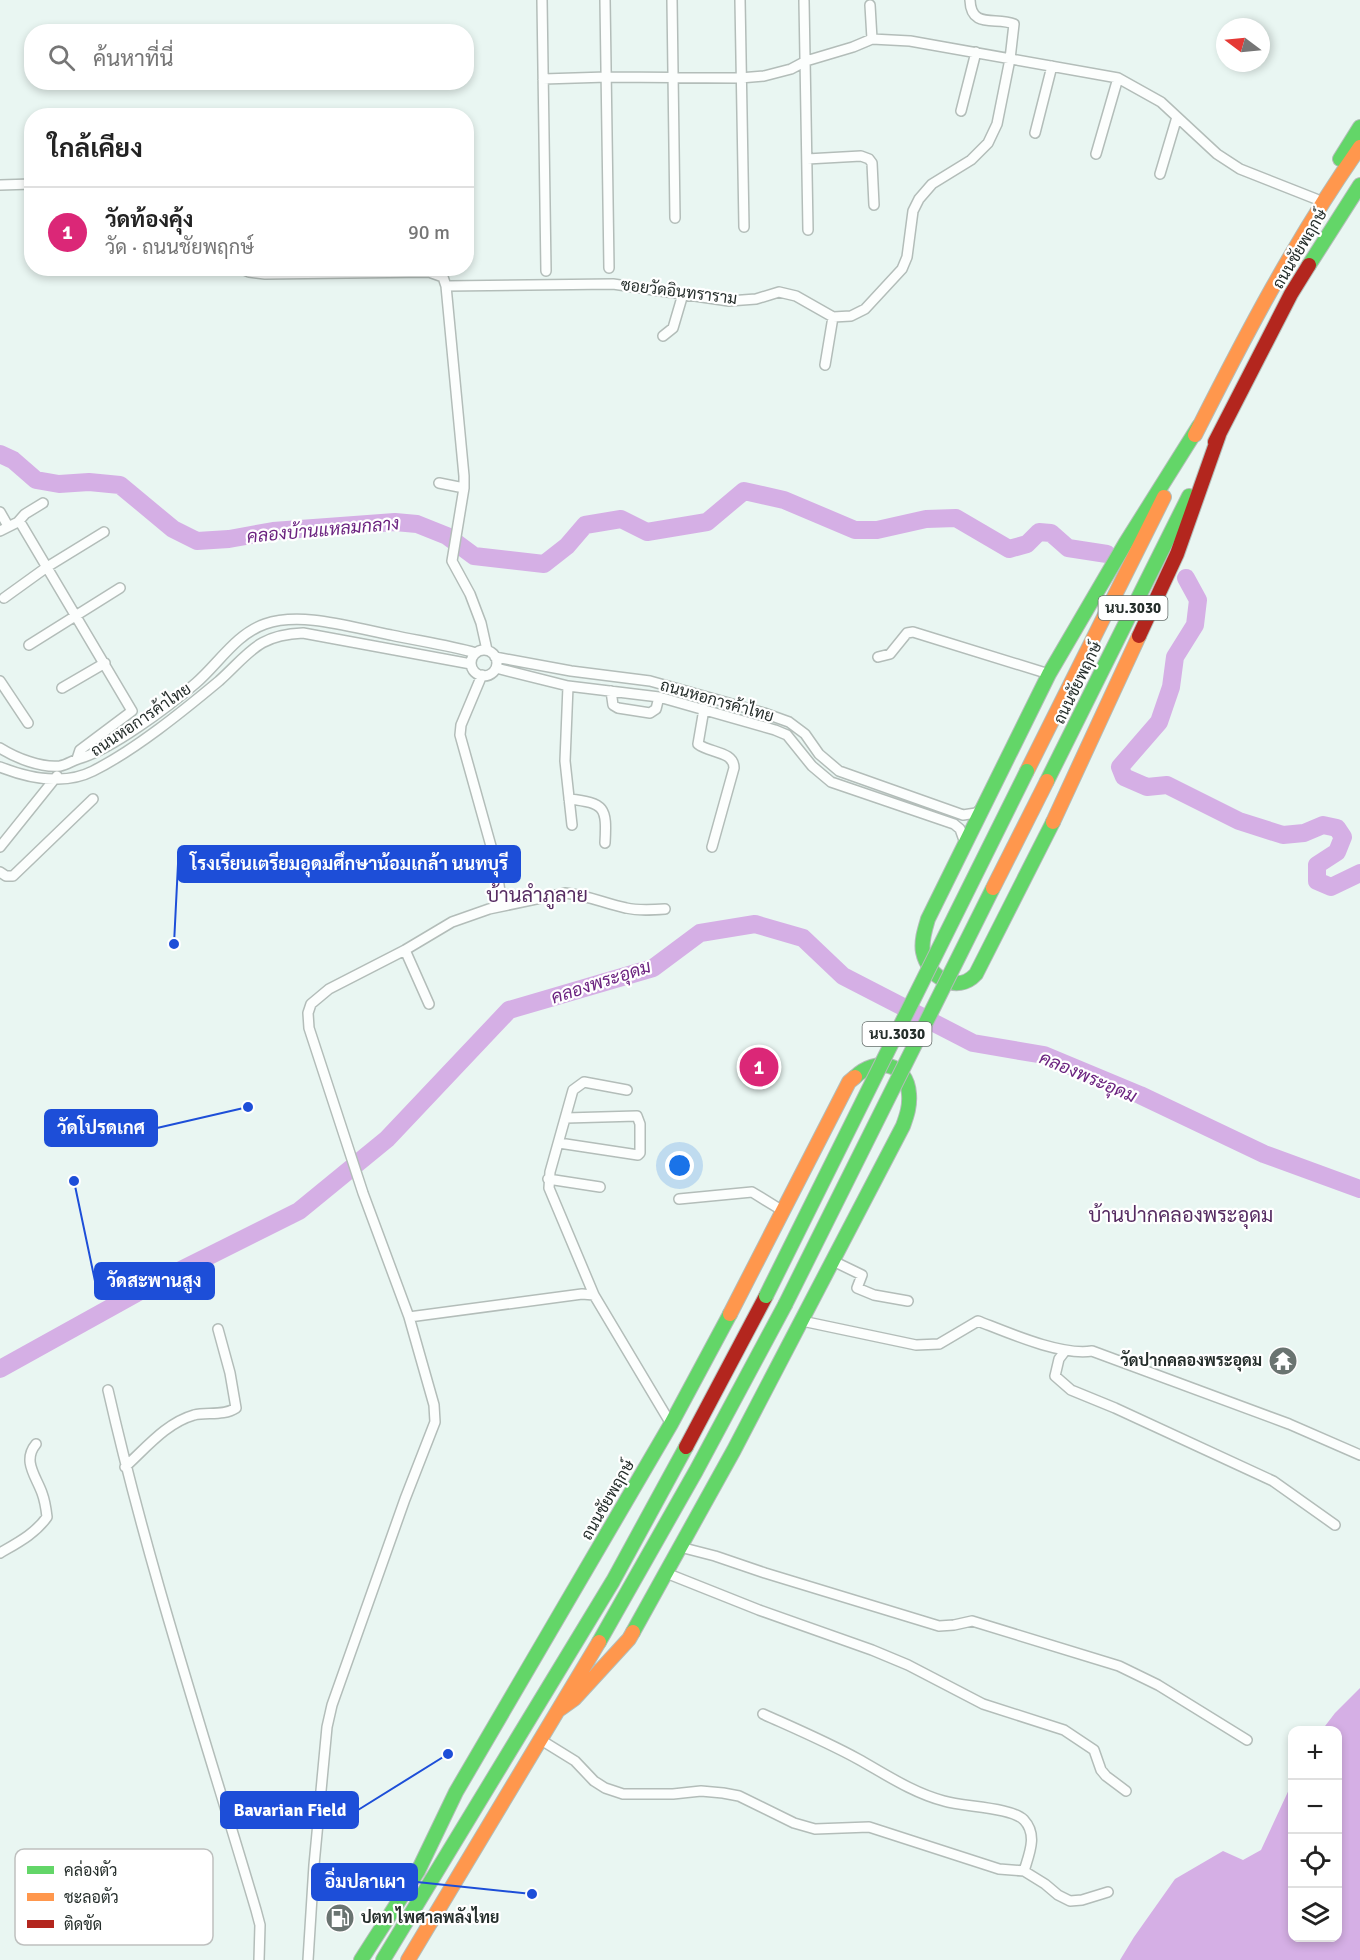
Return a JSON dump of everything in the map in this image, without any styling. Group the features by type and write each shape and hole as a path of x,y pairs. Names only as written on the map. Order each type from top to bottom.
{"main road":[{"name":"ถนนชัยพฤกษ์","path":"1307,223 1316,199 1360,127"},
{"name":"ถนนชัยพฤกษ์","path":"382,1960 613,1581 655,1506 766,1296 1260,305 1307,223 1360,147"},
{"name":"ถนนชัยพฤกษ์","path":"408,1960 560,1709 667,1523 785,1305 1291,294 1360,185"},
{"path":"1341,214 1360,194"},
{"path":"1199,426 1125,544 1048,674 928,919 923,938 924,956 930,970 943,981 953,984 969,982 984,962 1072,782 1178,554 1219,435"},
{"name":"ถนนชัยพฤกษ์","path":"361,1960 418,1871 456,1792 671,1424 849,1082 861,1069 871,1066 882,1064 898,1070 907,1079 911,1094 908,1117 802,1322 629,1639 574,1699 560,1709"},
{"path":"418,1871 473,1796 500,1766"}],"street":[{"path":"542,0 546,271"},
{"path":"605,0 609,268"},
{"path":"672,0 675,218"},
{"path":"740,0 744,227"},
{"path":"825,365 833,317 851,315 865,309 902,269 907,256 913,211 919,199 932,184 971,160 988,143 997,124 1010,59 1014,24 982,20 974,14 970,0"},
{"path":"804,1 808,230"},
{"path":"870,5 872,39"},
{"path":"543,79 607,76 673,78 764,76 791,69 806,61 872,39 910,41 1118,78 1161,102 1217,154 1240,169 1316,199"},
{"path":"961,111 976,52"},
{"path":"1035,133 1052,66"},
{"path":"1096,154 1118,78"},
{"path":"1161,174 1177,117"},
{"path":"807,159 861,156 869,159 872,163 874,205"},
{"path":"0,185 24,184"},
{"path":"440,276 443,277 446,286 464,489 452,561 470,594 481,623 487,650 495,657 496,668 490,674 482,675 474,671 471,664 476,653 487,650"},
{"name":"ซอยวัดอินทราราม","path":"446,286 601,284 729,301 756,299 778,292 788,293 833,317"},
{"path":"663,336 673,328 683,294"},
{"path":"439,483 464,489"},
{"path":"9,526 43,503"},
{"path":"0,512 9,526 47,567 140,724"},
{"path":"4,598 47,567 104,532"},
{"path":"29,645 120,588"},
{"name":"ถนนหอการค้าไทย","path":"60,766 87,757 140,724 196,683 249,632 265,624 283,620 303,620 446,645 476,653"},
{"path":"879,657 890,654 907,633 913,632 1048,674"},
{"name":"ถนนหอการค้าไทย","path":"0,767 24,776 56,780 92,771 142,740 219,680 253,648 269,638 285,634 303,633 471,664"},
{"name":"ถนนหอการค้าไทย","path":"495,657 571,671 650,681 764,713 789,722 797,728 819,754 839,771 963,815 976,813 983,808"},
{"path":"62,688 105,663"},
{"name":"ถนนหอการค้าไทย","path":"496,668 568,686 659,697 787,735 812,766 831,782 954,825 960,829 965,843"},
{"path":"482,675 461,725 460,735 496,864 502,906"},
{"path":"0,681 28,723"},
{"path":"568,686 565,761 572,825"},
{"path":"611,691 613,705 650,713 656,710 659,697"},
{"path":"704,709 698,744 703,748 729,756 734,763 712,847"},
{"path":"78,759 80,750 132,711"},
{"path":"0,748 14,756 60,766 56,780 0,847"},
{"path":"876,797 880,785"},
{"path":"0,872 6,876 13,876 93,799"},
{"path":"569,799 599,805 603,810 606,843"},
{"path":"308,1960 314,1865 327,1727 332,1705 405,1499 435,1422 434,1405 409,1317 363,1193 309,1028 308,1012 311,1004 329,989 405,950 452,922 502,906 565,893 578,894 627,908 665,909"},
{"path":"405,950 429,1004"},
{"path":"627,1090 584,1082 573,1090 548,1179 549,1188 594,1294 671,1424"},
{"path":"559,1143 638,1155 640,1153 640,1124 637,1116 566,1118"},
{"path":"548,1179 600,1187"},
{"path":"679,1199 752,1192 783,1211"},
{"path":"834,1261 862,1275 857,1288 874,1295 908,1301"},
{"path":"409,1317 594,1294"},
{"path":"802,1322 890,1341 931,1345 939,1344 978,1321 1065,1351 1080,1353 1092,1351 1289,1424 1360,1455"},
{"path":"125,1467 173,1424 195,1415 236,1408 230,1373 218,1329"},
{"path":"1065,1351 1059,1359 1055,1377 1071,1390 1273,1480 1335,1526"},
{"path":"108,1390 125,1467 256,1910 260,1936 259,1960"},
{"path":"0,1553 27,1537 40,1526 46,1517 43,1495 30,1461 31,1450 36,1444"},
{"path":"681,1547 939,1626 972,1621 1119,1666 1158,1684 1247,1740"},
{"path":"666,1573 759,1610 872,1650 908,1665 983,1704 1064,1730 1094,1750 1101,1770 1126,1791"},
{"path":"763,1714 857,1758 890,1778 942,1801 1009,1812 1022,1818 1030,1828 1033,1838 1024,1871"},
{"path":"541,1740 575,1761 594,1781 605,1788 623,1794 673,1794 701,1791 731,1794 765,1811 815,1829 869,1827 999,1869 1024,1871 1070,1901 1108,1892"}],"shaded area":[{"path":"1360,1688 1360,1960 1120,1960 1175,1879 1223,1851 1243,1860 1261,1850 1288,1792 1288,1942 1342,1942 1342,1726 1325,1726"}],"waterway":[{"name":"คลองบ้านแหลมกลาง","path":"0,454 13,460 36,480 59,484 89,482 120,485 173,529 197,541 229,539 273,531 395,522 417,524 447,536 474,556 544,564 567,546 585,525 621,519 647,532 707,522 744,491 784,500 855,530 877,530 926,519 956,518 1009,549 1027,544 1039,532 1051,533 1068,548 1107,554"},
{"name":"คลองบ้านแหลมกลาง","path":"1186,578 1198,600 1195,625 1175,657 1171,687 1159,722 1120,767 1124,777 1147,787 1167,785 1239,821 1283,835 1304,833 1323,825 1337,828 1343,837 1337,852 1317,865 1317,881 1331,887 1360,873"},
{"name":"คลองพระอุดม","path":"0,1369 155,1283 299,1211 387,1139 509,1010 653,968 700,933 755,924 803,938 843,976 973,1043 1044,1055 1140,1095 1264,1154 1360,1189"}],"traffic: fast":[{"path":"1340,159 1360,127"},
{"path":"1309,265 1360,185"},
{"path":"1053,822 976,974 960,983 952,983 937,975 926,961 923,952 923,939 928,919 1049,674 1125,544 1199,426"},
{"path":"1047,781 1189,496"},
{"path":"766,1296 1027,771"},
{"path":"785,1305 993,888"},
{"path":"633,1632 734,1450 903,1126 909,1098 907,1083 903,1075 897,1069 881,1065 863,1071 855,1077"},
{"path":"599,1642 696,1471 785,1305"},
{"path":"361,1960 418,1871 456,1792 671,1424 730,1314"},
{"path":"383,1960 613,1581 686,1447"}],"traffic: slow":[{"path":"1195,435 1252,324 1293,252 1360,147"},
{"path":"1027,771 1164,497"},
{"path":"1053,822 1139,636"},
{"path":"993,888 1047,781"},
{"path":"730,1314 849,1082 855,1077"},
{"path":"560,1709 574,1699 633,1632"},
{"path":"408,1960 599,1642"}],"traffic: jam":[{"path":"1215,442 1291,294 1309,265"},
{"path":"1139,636 1177,554 1219,435"},
{"path":"686,1447 766,1296"}],"place":[{"name":"โรงเรียนเตรียมอุดมศึกษาน้อมเกล้า นนทบุรี","path":"174,944"},
{"name":"วัดท้องคุ้ง","path":"759,1067"},
{"name":"วัดโปรดเกศ","path":"248,1107"},
{"name":"วัดสะพานสูง","path":"74,1181"},
{"name":"วัดปากคลองพระอุดม","path":"1283,1361"},
{"name":"Bavarian Field","path":"448,1754"},
{"name":"อิ่มปลาเผา","path":"532,1894"},
{"name":"ปตท ไพศาลพลังไทย","path":"340,1918"}],"district":[{"name":"บ้านลำภูลาย","path":"537,895"},
{"name":"บ้านปากคลองพระอุดม","path":"1181,1215"}]}
